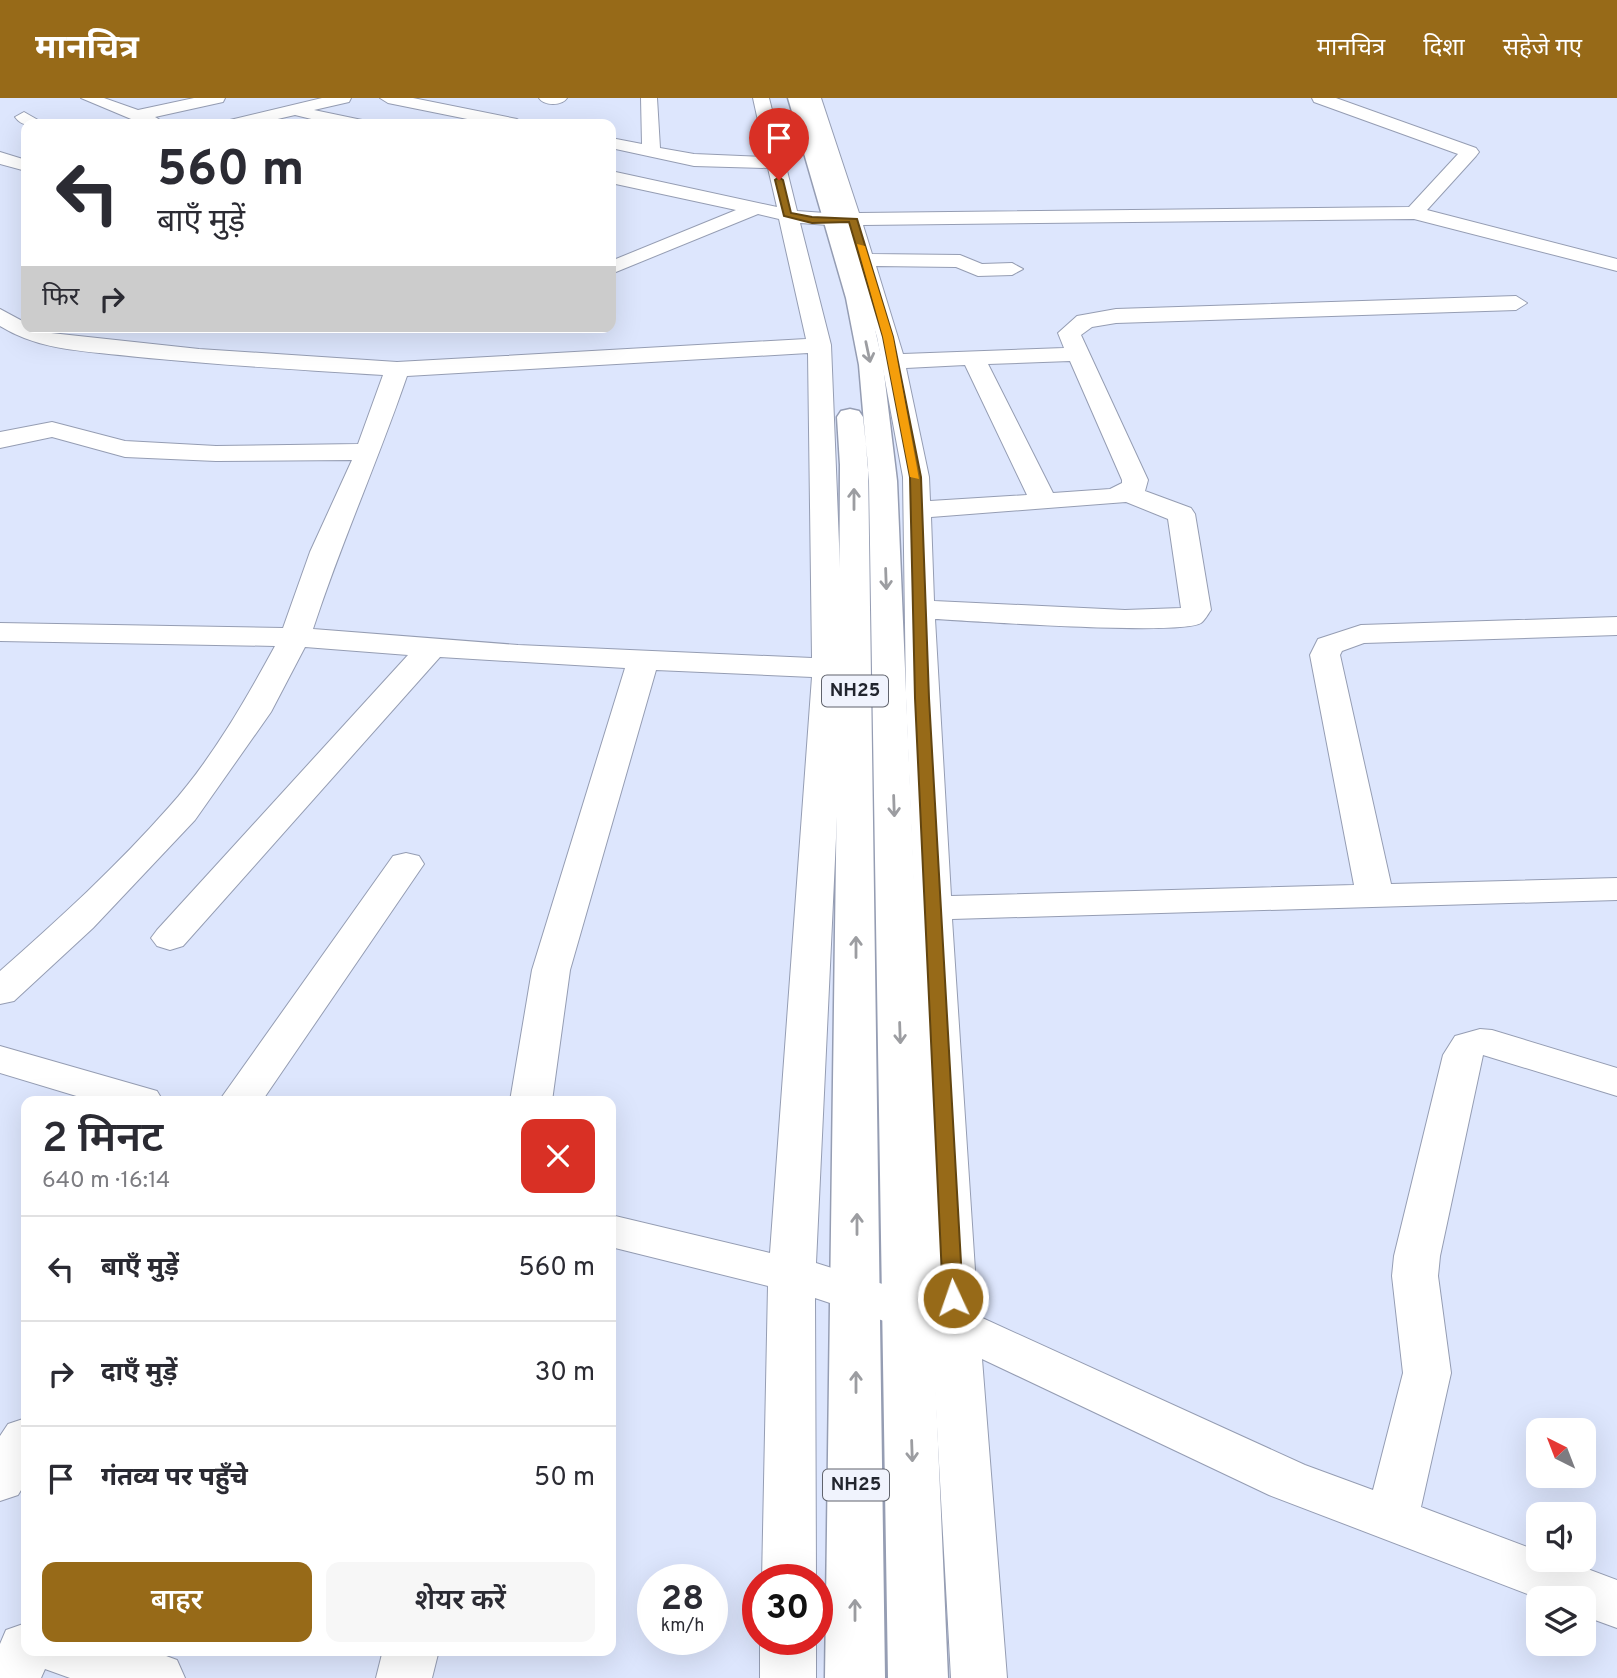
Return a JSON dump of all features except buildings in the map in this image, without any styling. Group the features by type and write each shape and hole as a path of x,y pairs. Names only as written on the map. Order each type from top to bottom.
{"highway":[{"name":"NH25","path":"778,98 842,340 854,465 857,1292 855,1678"},
{"name":"NH25","path":"796,98 809,216 871,365 883,481 931,1317 918,1678"}],"street":[{"path":"89,98 144,119"},
{"path":"257,119 343,98"},
{"path":"388,98 492,119"},
{"path":"547,98 559,98"},
{"path":"649,98 651,151"},
{"path":"761,98 775,163 809,216 865,260 892,361 915,477 933,908 931,1317 979,1678"},
{"path":"789,1564 792,1274 828,668 818,345 809,216 813,98"},
{"path":"1320,98 1470,152 1415,213"},
{"path":"136,116 210,99"},
{"path":"291,111 331,119"},
{"path":"616,144 694,160 775,163"},
{"path":"0,158 21,164"},
{"path":"616,178 809,216 1415,213 1617,265"},
{"path":"616,267 809,216"},
{"path":"865,260 960,261 978,270 1012,269"},
{"path":"916,510 1116,497 1135,487 1135,480 1069,333 1072,327 1095,318 1516,303"},
{"path":"0,316 21,329"},
{"path":"27,333 48,340 199,356 397,369 818,345"},
{"path":"892,361 1080,355"},
{"path":"973,358 1044,501"},
{"path":"0,992 80,920 183,813 255,712 295,637 324,552 368,452 397,369"},
{"path":"0,440 50,430 66,430 96,444 122,449 204,453 368,452"},
{"path":"919,609 1125,619 1190,617 1196,610 1181,514 1126,493"},
{"path":"1376,896 1325,655 1329,645 1362,634 1617,626"},
{"path":"0,632 295,637 432,648 828,668"},
{"path":"170,938 432,648"},
{"path":"532,1096 551,970 643,660"},
{"path":"243,1096 405,864"},
{"path":"933,908 1617,889"},
{"path":"1392,1518 1427,1373 1415,1276 1417,1256 1463,1055 1469,1045 1492,1043 1617,1082"},
{"path":"0,1059 125,1096"},
{"path":"616,1232 792,1274 931,1317 1287,1479 1617,1604"},
{"path":"0,1480 21,1446"},
{"path":"0,1633 21,1639"},
{"path":"788,1655 788,1678"},
{"path":"13,1678 23,1656"},
{"path":"81,1656 157,1678"},
{"path":"404,1678 410,1656"}],"slow traffic":[{"path":"860,246 888,337 915,477"}],"route":[{"path":"779,180 787,214 812,220 852,219 888,337 915,477 922,698 953,1298"}]}
